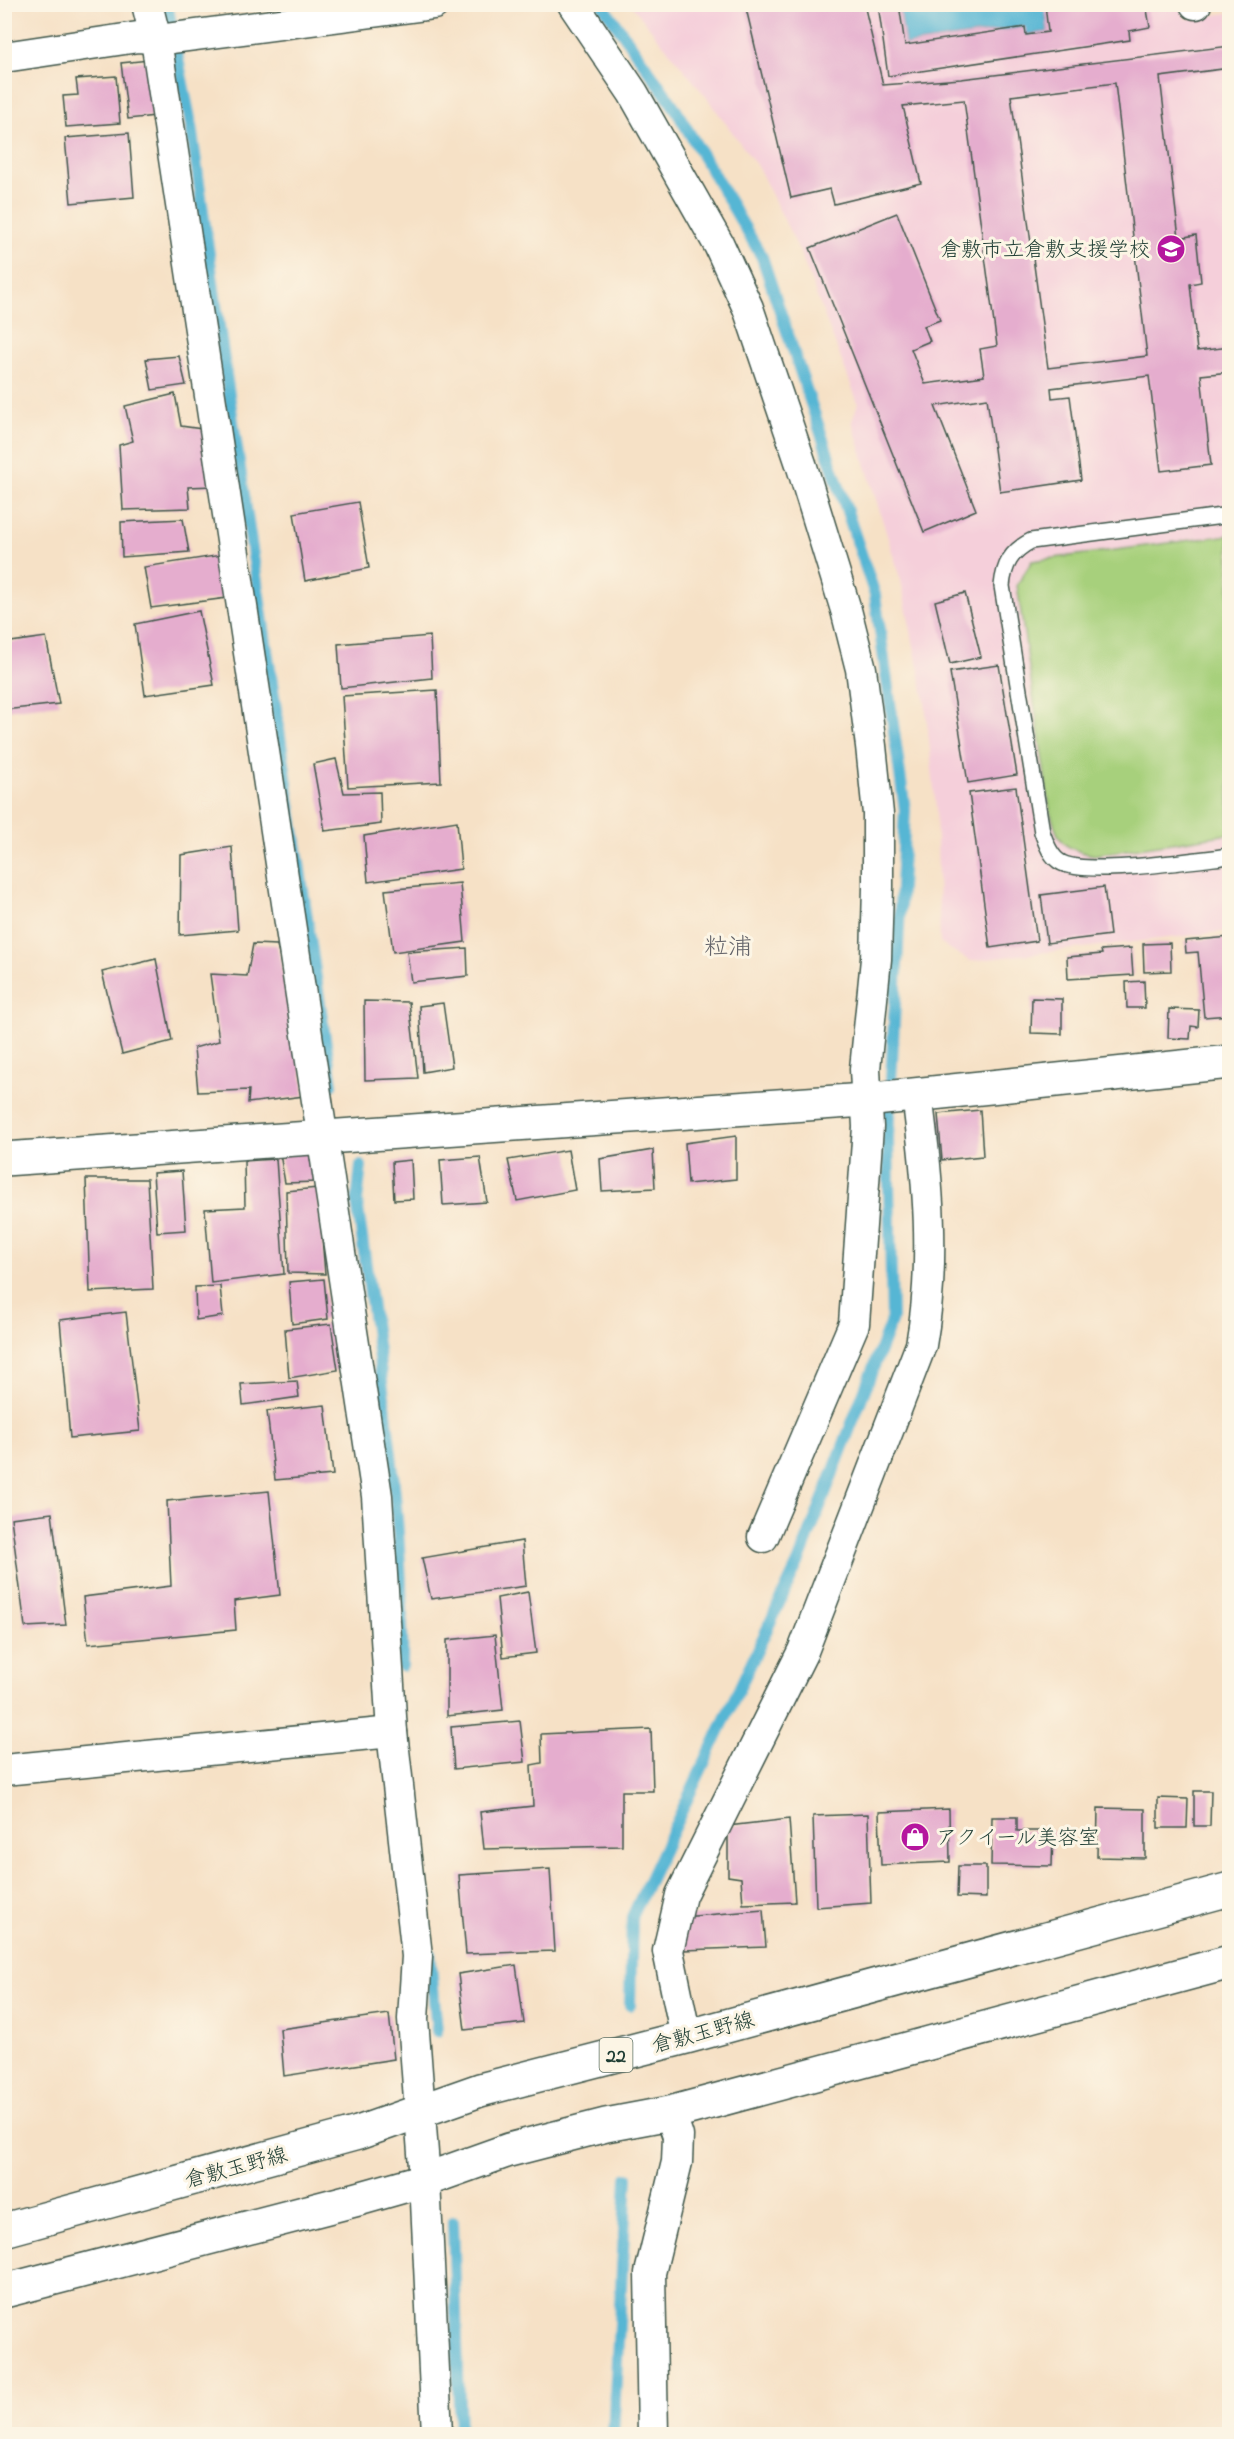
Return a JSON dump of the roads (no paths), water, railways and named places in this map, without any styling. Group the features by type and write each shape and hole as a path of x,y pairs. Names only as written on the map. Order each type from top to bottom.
{"main road":[{"path":"4,1159 892,1098 1230,1062"},
{"name":"倉敷玉野線","path":"4,2230 358,2133 480,2090 686,2037 1230,1889"},
{"path":"4,2291 425,2180 510,2150 606,2125 670,2113 1230,1962"}],"street":[{"path":"147,4 167,38 321,1136 377,1496 392,1732 417,1956 413,2019 425,2180 437,2434"},
{"path":"4,57 138,37 167,38 434,4"},
{"path":"573,4 639,104 719,245 748,308 802,467 846,610 861,669 878,814 876,949 865,1069 892,1098 928,1182 929,1300 921,1345 803,1651 681,1895 668,1951 686,2037"},
{"path":"764,1537 854,1324 868,1127 892,1098"},
{"path":"4,1770 392,1732"},
{"path":"653,2434 650,2273 677,2162 678,2136 670,2113"}],"lane":[{"path":"1230,515 1031,541 1018,547 1009,559 1002,586 1042,832 1049,850 1059,862 1088,869 1230,856"}],"water":[{"path":"899,5 1045,5 1048,32 1026,35 1024,27 905,45"}],"waterway":[{"path":"167,4 190,119 332,1085"},
{"path":"602,4 673,105 762,257 875,595 905,810 888,1138 892,1319 799,1561 632,1917 630,2005"},
{"path":"361,1166 357,1201 395,1490 402,1607 402,1666"},
{"path":"430,1954 437,2031"},
{"path":"613,2434 627,2178"},
{"path":"453,2222 460,2434"}],"place":[{"name":"倉敷市立倉敷支援学校","path":"1171,249"},
{"name":"アクイール美容室","path":"915,1837"}],"district":[{"name":"粒浦","path":"728,946"}]}
